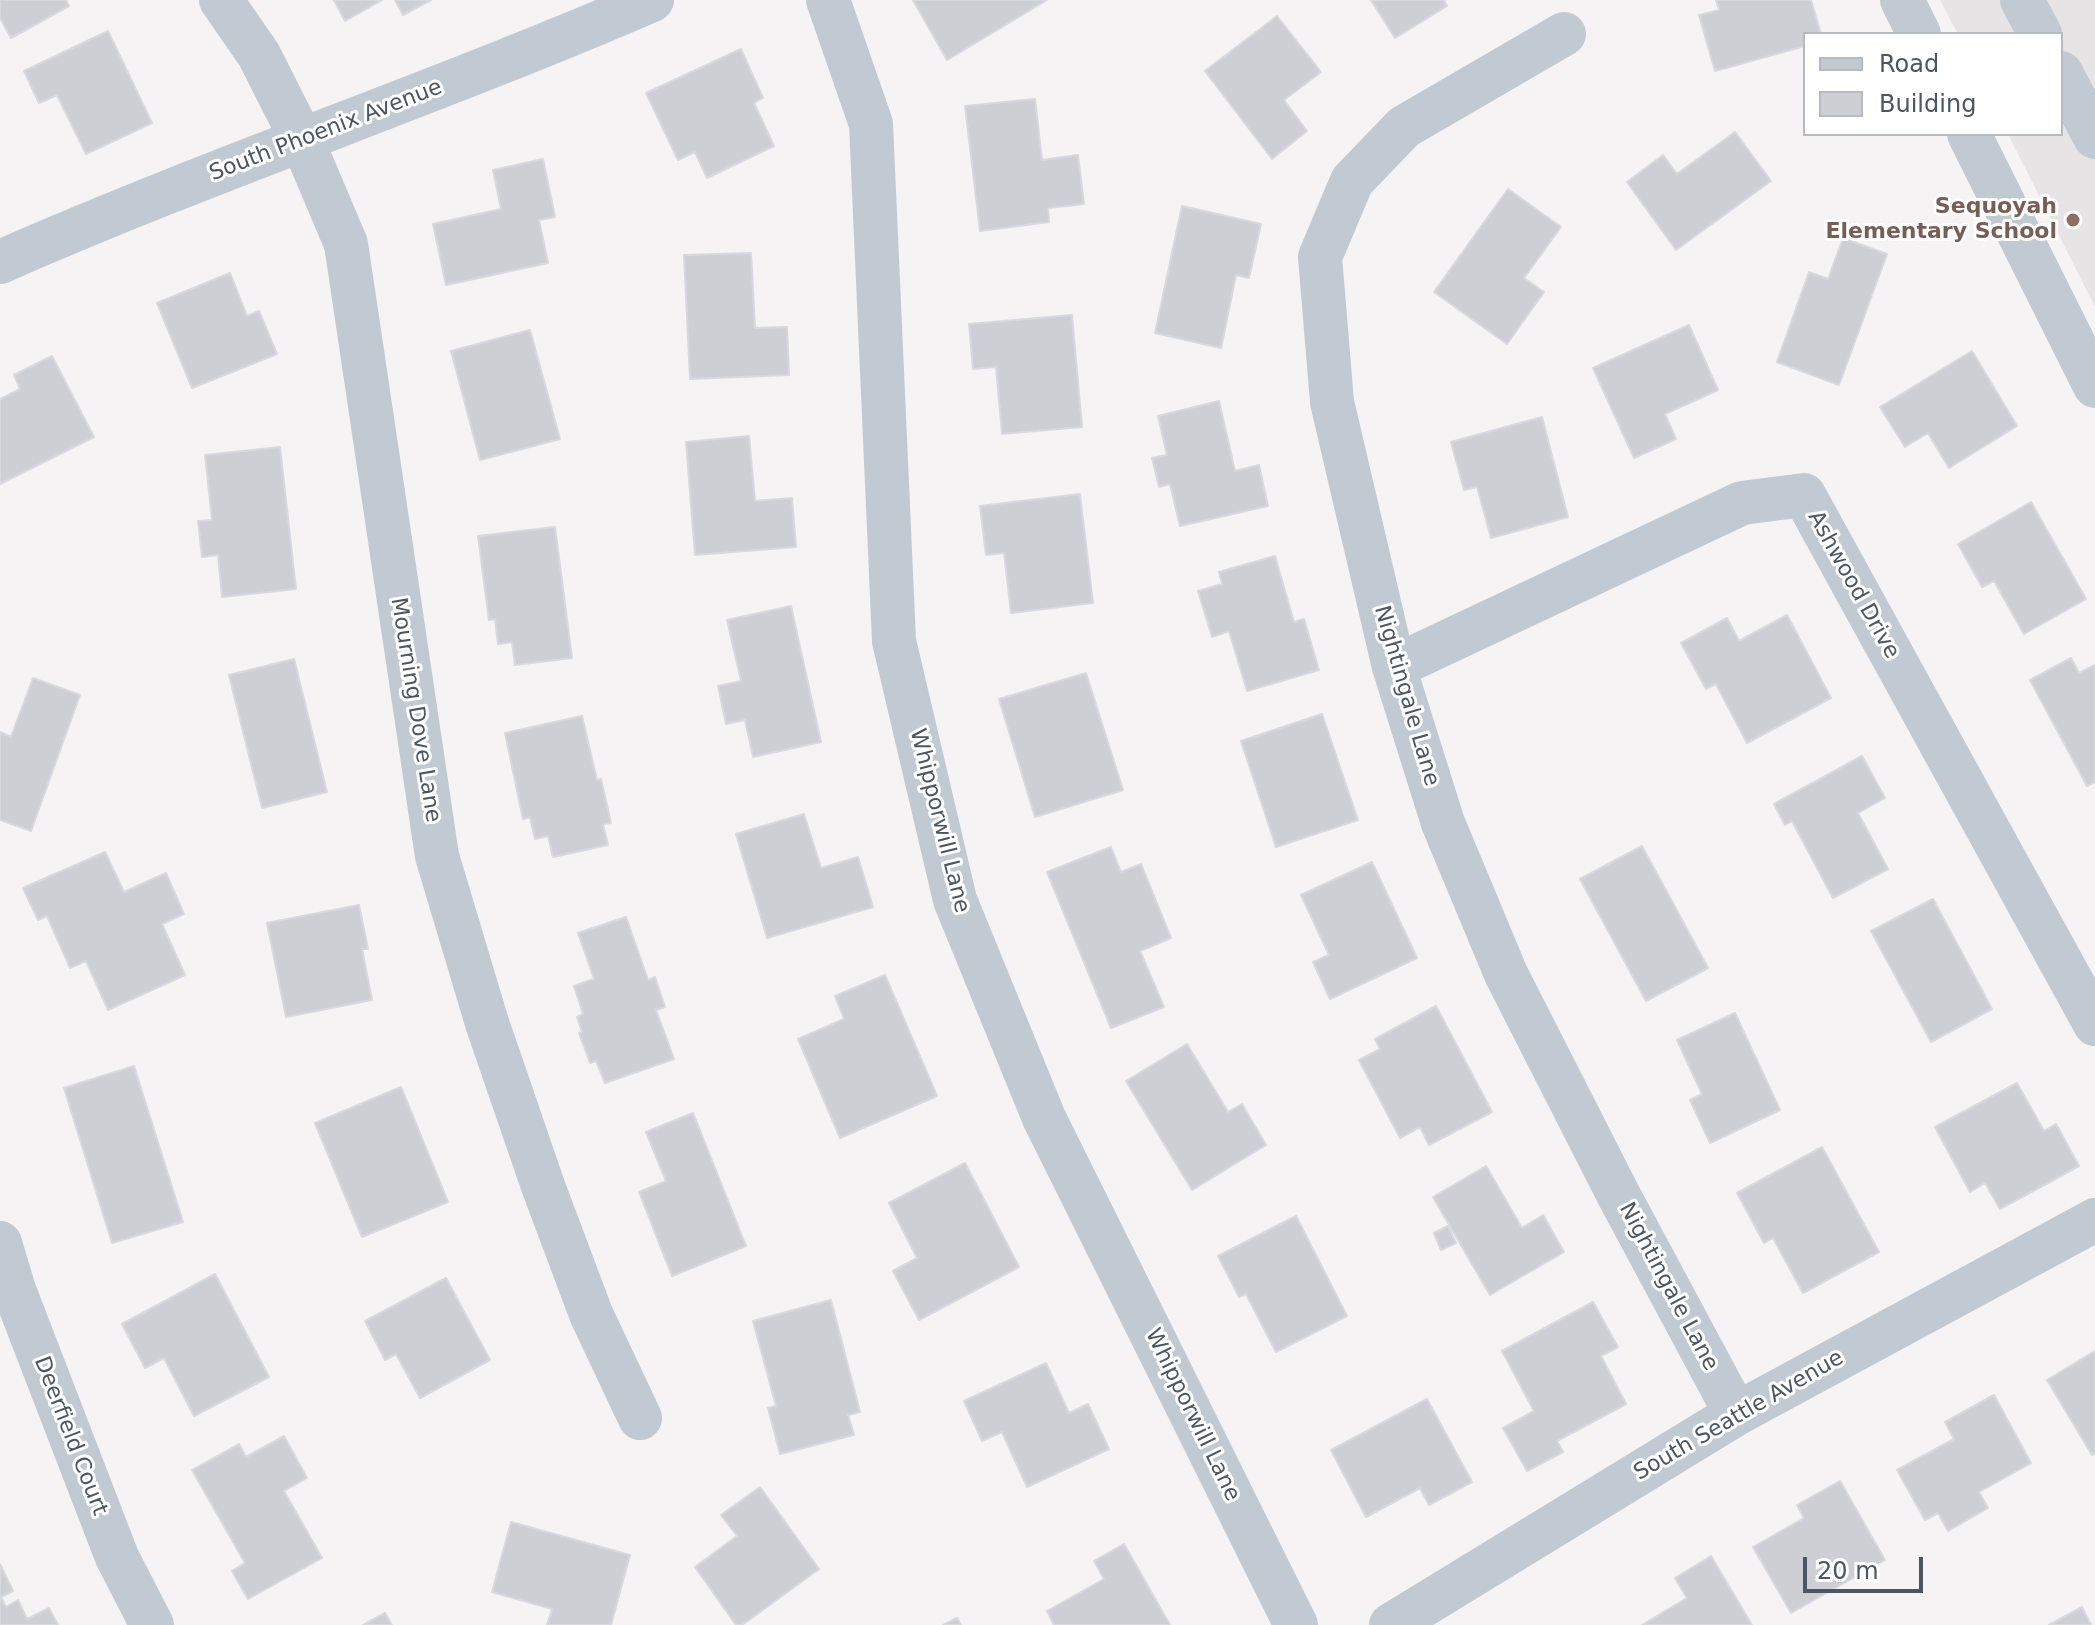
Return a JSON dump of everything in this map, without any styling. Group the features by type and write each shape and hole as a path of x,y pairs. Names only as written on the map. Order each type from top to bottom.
{"street":[{"name":"Mourning Dove Lane","path":"221,0 259,55 302,140 346,244 437,856 487,1023 543,1186 591,1314 640,1418"},
{"name":"South Phoenix Avenue","path":"0,262 102,217 560,40 652,0"},
{"name":"Whipporwill Lane","path":"828,0 871,124 894,641 955,900 1044,1118 1296,1625"},
{"path":"1902,0 1918,32"},
{"path":"2022,0 2039,32"},
{"name":"Nightingale Lane","path":"1564,34 1404,127 1352,181 1320,257 1332,402 1394,667 1443,823 1506,974 1618,1194 1736,1414"},
{"path":"2063,77 2095,137"},
{"path":"1970,136 2095,386"},
{"name":"Ashwood Drive","path":"1394,667 1742,503 1804,495 2095,1024"},
{"name":"South Seattle Avenue","path":"1391,1625 1736,1414 2095,1220"},
{"name":"Deerfield Court","path":"0,1243 14,1290 117,1557 152,1625"}],"shaded area":[{"name":"Sequoyah Elementary School","path":"1940,0 2095,0 2095,307 2009,136 2063,136 2063,32 1957,32"}],"building":[{"path":"0,0 66,0 69,6 11,38 0,18"},
{"path":"334,0 382,0 345,21"},
{"path":"395,0 431,0 403,15"},
{"path":"913,0 1047,0 947,60"},
{"path":"1371,0 1444,0 1447,6 1395,38"},
{"path":"1716,0 1811,0 1820,32 1803,32 1803,47 1715,71 1699,15 1719,10"},
{"path":"1277,16 1321,72 1284,100 1307,131 1272,159 1205,71"},
{"path":"108,31 152,123 86,154 57,95 39,103 24,71"},
{"path":"741,49 763,98 754,103 774,146 707,178 695,152 678,160 646,93"},
{"path":"1035,99 1042,160 1078,155 1084,204 1048,208 1049,222 980,231 965,106"},
{"path":"1735,132 1771,181 1676,250 1627,182 1663,155 1677,174"},
{"path":"543,159 555,217 539,220 548,263 446,285 433,224 501,209 493,170"},
{"path":"1508,189 1561,227 1524,278 1544,292 1507,344 1434,292"},
{"path":"1182,206 1261,224 1249,278 1236,275 1221,348 1155,333"},
{"path":"1843,238 1887,254 1839,385 1777,362 1809,272 1828,279"},
{"path":"751,253 755,328 787,327 789,375 690,379 684,255"},
{"path":"230,273 247,316 259,311 277,354 192,388 157,303"},
{"path":"1072,315 1082,427 1002,434 996,367 973,369 969,324"},
{"path":"1689,325 1718,390 1665,414 1676,439 1634,458 1593,368"},
{"path":"530,330 560,439 480,460 451,351"},
{"path":"1972,351 2017,426 1949,468 1928,433 1905,447 1880,407"},
{"path":"52,356 94,437 0,484 0,399 20,389 14,375"},
{"path":"1219,401 1235,471 1259,465 1268,506 1180,526 1170,484 1159,487 1152,458 1167,455 1158,416"},
{"path":"1542,417 1568,517 1491,538 1477,487 1464,490 1451,442"},
{"path":"749,436 755,501 792,498 796,547 695,555 686,442"},
{"path":"280,447 296,589 222,597 218,555 202,557 198,521 212,520 205,455"},
{"path":"1080,494 1093,603 1011,613 1004,553 986,555 980,506"},
{"path":"2031,502 2086,599 2024,634 1994,581 1982,587 1958,544"},
{"path":"555,527 572,658 515,665 512,642 498,644 495,619 489,620 478,536"},
{"path":"1275,556 1294,622 1304,619 1319,670 1247,691 1229,631 1212,637 1198,591 1222,584 1219,572"},
{"path":"791,606 821,742 753,757 745,720 726,724 718,686 741,681 727,620"},
{"path":"1787,615 1831,698 1747,743 1716,684 1706,689 1681,643 1727,618 1739,641"},
{"path":"2071,658 2079,673 2095,665 2095,782 2087,786 2030,680"},
{"path":"294,659 327,792 262,808 229,675"},
{"path":"1086,673 1123,790 1035,817 999,699"},
{"path":"33,678 80,695 31,831 0,820 0,732 11,737"},
{"path":"1322,714 1358,820 1276,847 1241,741"},
{"path":"582,716 611,823 603,824 608,845 553,857 548,836 535,839 530,817 523,819 505,733"},
{"path":"1862,756 1885,798 1858,813 1888,869 1833,898 1792,821 1785,825 1774,804"},
{"path":"804,814 821,868 858,857 873,907 767,938 736,834"},
{"path":"1642,846 1708,968 1646,1001 1580,879"},
{"path":"1111,847 1121,872 1141,864 1171,938 1140,951 1164,1007 1111,1028 1047,872"},
{"path":"105,852 124,892 166,873 184,914 162,924 185,975 108,1010 86,961 70,968 47,916 38,920 23,888"},
{"path":"1372,862 1417,958 1330,999 1313,962 1329,955 1301,895"},
{"path":"1933,899 1992,1009 1931,1042 1871,931"},
{"path":"359,905 368,949 362,949 372,1000 286,1017 267,923"},
{"path":"626,917 648,980 655,977 665,1007 656,1010 674,1059 605,1083 596,1061 590,1063 579,1033 582,1032 577,1017 583,1014 574,986 594,979 578,933"},
{"path":"885,975 937,1096 840,1138 798,1039 844,1019 835,996"},
{"path":"1436,1006 1492,1112 1429,1145 1420,1127 1400,1138 1359,1060 1380,1049 1375,1039"},
{"path":"1735,1013 1780,1110 1710,1143 1690,1100 1702,1094 1677,1040"},
{"path":"1187,1044 1228,1112 1242,1104 1266,1145 1192,1190 1126,1081"},
{"path":"134,1066 183,1222 112,1243 64,1088"},
{"path":"2017,1083 2044,1131 2056,1124 2079,1166 2000,1209 1985,1183 1970,1192 1935,1127"},
{"path":"401,1087 448,1202 362,1237 315,1123"},
{"path":"693,1113 746,1246 672,1276 639,1192 666,1181 646,1132"},
{"path":"1822,1147 1879,1252 1803,1293 1773,1238 1764,1243 1737,1193"},
{"path":"965,1163 1019,1267 919,1320 893,1271 917,1258 889,1203"},
{"path":"1486,1166 1522,1228 1543,1215 1564,1252 1490,1295 1433,1197"},
{"path":"1296,1216 1347,1316 1276,1352 1246,1294 1239,1297 1218,1256"},
{"path":"1448,1226 1456,1243 1441,1250 1434,1233"},
{"path":"215,1274 269,1377 194,1416 164,1358 145,1368 122,1324"},
{"path":"446,1278 490,1360 420,1398 396,1354 385,1360 365,1321"},
{"path":"831,1300 860,1412 848,1415 854,1435 780,1454 768,1408 776,1406 753,1321"},
{"path":"1593,1302 1618,1347 1601,1356 1626,1404 1557,1441 1563,1452 1527,1471 1503,1428 1534,1411 1502,1351"},
{"path":"2095,1351 2095,1454 2092,1455 2047,1380"},
{"path":"1046,1363 1069,1413 1088,1404 1109,1449 1027,1487 1002,1432 982,1441 964,1401"},
{"path":"1994,1395 2031,1463 1979,1492 1988,1508 1948,1531 1938,1513 1925,1520 1897,1470 1954,1439 1945,1422"},
{"path":"1427,1399 1472,1482 1429,1505 1420,1488 1366,1517 1331,1450"},
{"path":"284,1436 307,1478 284,1491 322,1558 248,1599 232,1571 245,1563 192,1470 239,1444 246,1457"},
{"path":"1840,1481 1885,1560 1791,1613 1753,1547 1804,1518 1797,1505"},
{"path":"760,1487 819,1569 742,1625 736,1625 695,1567 737,1536 721,1515"},
{"path":"511,1522 630,1555 611,1625 547,1625 552,1609 492,1592"},
{"path":"1124,1544 1170,1625 1054,1625 1047,1611 1104,1579 1094,1561"},
{"path":"1711,1556 1752,1625 1642,1625 1687,1598 1675,1578"},
{"path":"0,1564 13,1591 1,1597 6,1607 18,1600 27,1619 49,1608 58,1625 0,1625"},
{"path":"2082,1607 2091,1625 2049,1625"},
{"path":"385,1613 392,1625 363,1625"},
{"path":"957,1618 961,1625 943,1625"}],"place":[{"name":"Sequoyah Elementary School","path":"2073,220"}]}
